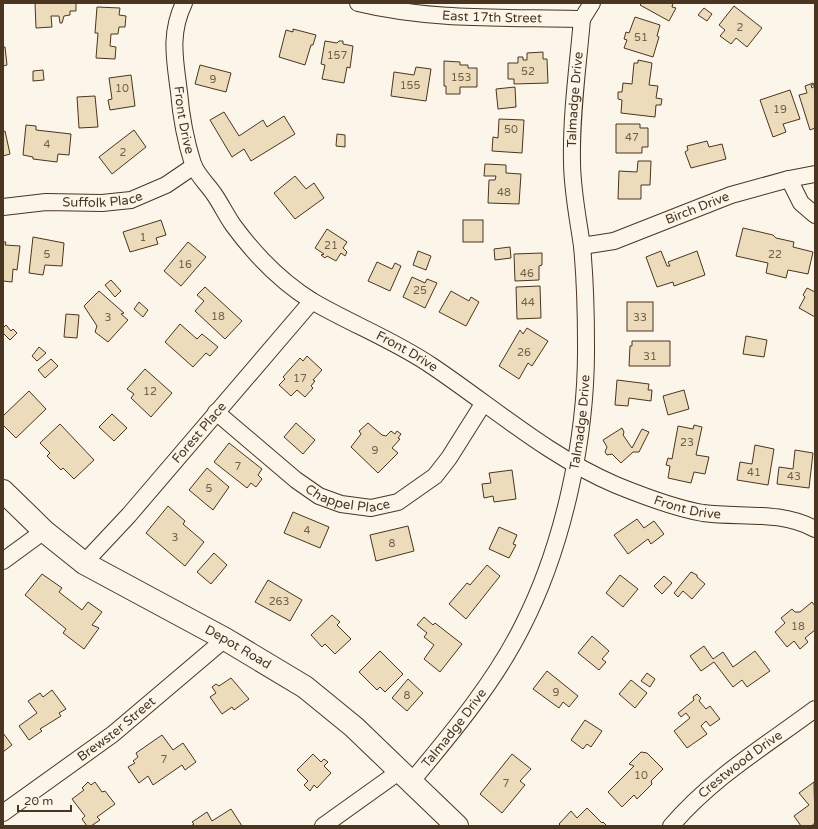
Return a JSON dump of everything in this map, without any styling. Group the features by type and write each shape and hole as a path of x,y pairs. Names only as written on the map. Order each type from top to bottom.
{"street":[{"name":"Front Drive","path":"184,3 175,28 175,54 180,110 194,166 215,195 232,223 267,267 312,301 399,345 433,366 483,404 543,446 576,465 616,485 680,507 722,515 769,516 789,520 815,529"},
{"name":"East 17th Street","path":"358,3 373,7 462,18 582,19"},
{"path":"582,19 592,3"},
{"name":"Talmadge Drive","path":"323,826 405,776 471,707 522,627 541,584 552,551 576,465 585,383 585,284 582,246 573,188 572,160 582,19"},
{"name":"Suffolk Place","path":"3,207 46,202 102,204 131,200 166,186 194,166"},
{"name":"Birch Drive","path":"582,246 614,241 731,196 789,179 815,174"},
{"path":"789,179 801,203 815,215"},
{"name":"Forest Place","path":"84,563 129,515 312,301"},
{"name":"Chappel Place","path":"216,412 296,480 318,496 341,504 371,508 398,502 435,476 449,458 483,404"},
{"name":"Depot Road","path":"3,491 44,531 84,563 226,639 305,687 354,727 457,826"},
{"path":"3,561 44,531"},
{"name":"Brewster Street","path":"3,813 113,734 226,639"},
{"name":"Crestwood Drive","path":"672,826 687,808 731,768 815,708"}],"building":[{"path":"35,3 76,3 76,11 70,11 70,15 64,16 62,23 60,23 59,16 51,16 52,27 36,28"},
{"path":"642,3 673,3 672,7 676,8 669,21 640,5"},
{"path":"734,6 762,28 747,47 736,38 731,44 720,36 725,30 719,25"},
{"path":"97,7 120,8 119,15 126,16 125,27 119,27 118,34 111,34 110,46 116,47 115,59 96,58 98,33 95,33"},
{"path":"704,8 712,14 707,21 698,15"},
{"path":"635,17 660,25 657,36 659,37 653,57 624,48 627,40 624,39 626,32 629,33"},
{"path":"293,29 316,35 313,45 311,45 305,65 279,57 286,30 293,32"},
{"path":"325,41 337,43 339,41 343,41 343,44 353,46 350,68 347,67 344,83 322,79 325,65 321,64"},
{"path":"3,47 5,47 7,65 3,66"},
{"path":"543,52 543,59 547,59 548,83 514,84 514,79 508,79 508,63 518,63 518,57 523,57 523,60 527,60 527,53"},
{"path":"638,60 652,63 649,85 658,86 656,98 662,99 661,105 656,105 655,117 621,113 622,100 618,99 618,92 622,92 623,83 632,84 634,63 638,63"},
{"path":"444,61 460,62 460,65 468,65 468,68 477,68 477,87 460,87 460,94 446,94 446,86 444,86"},
{"path":"200,65 231,73 226,92 195,84"},
{"path":"416,67 431,69 426,101 391,96 394,72 414,75"},
{"path":"43,70 44,80 33,81 33,71"},
{"path":"131,75 135,106 110,110 108,100 112,99 109,78"},
{"path":"813,83 814,85 811,85 812,88 815,86 815,128 810,130 799,95 807,93 805,86"},
{"path":"515,87 516,107 498,109 496,89"},
{"path":"790,90 800,119 783,124 786,132 773,137 760,100"},
{"path":"95,96 98,127 79,128 77,97"},
{"path":"224,112 239,136 263,120 267,127 284,116 295,134 251,161 244,149 232,157 210,120"},
{"path":"499,119 524,120 522,153 492,151 493,137 498,138"},
{"path":"616,124 640,124 640,128 648,128 648,147 642,147 642,153 616,153"},
{"path":"26,125 36,126 36,130 71,134 69,155 58,154 57,162 33,159 33,157 23,155"},
{"path":"134,130 146,147 112,174 99,157"},
{"path":"5,131 10,154 3,156 3,132"},
{"path":"337,134 345,135 345,147 336,146"},
{"path":"707,141 709,147 722,144 726,159 691,168 685,152 688,150 687,146"},
{"path":"638,161 651,161 650,185 641,185 641,199 618,199 619,171 637,172"},
{"path":"485,164 506,165 506,173 521,174 519,204 488,203 489,180 495,180 496,176 484,176"},
{"path":"295,176 306,189 314,183 324,198 295,219 274,193"},
{"path":"161,220 166,235 156,238 158,244 130,252 123,232"},
{"path":"463,220 483,220 483,242 463,242"},
{"path":"743,228 794,242 793,247 813,252 808,274 788,270 786,278 766,273 768,263 736,256"},
{"path":"327,229 347,242 343,248 347,252 345,256 341,253 336,261 327,256 325,258 321,255 324,254 315,248"},
{"path":"33,237 64,243 62,266 45,265 43,275 29,273"},
{"path":"3,242 6,242 5,245 20,246 17,270 13,269 12,282 3,281"},
{"path":"188,242 206,257 181,286 164,271"},
{"path":"510,247 511,258 495,260 494,249"},
{"path":"418,251 431,256 426,270 413,265"},
{"path":"661,251 667,266 670,266 668,262 697,251 705,275 674,286 673,282 657,287 646,257"},
{"path":"542,253 542,265 539,266 539,280 515,281 514,254"},
{"path":"377,262 392,269 395,263 401,266 390,291 368,281"},
{"path":"412,277 425,283 427,279 437,283 425,308 403,297"},
{"path":"111,280 121,291 115,297 105,285"},
{"path":"540,286 541,318 517,319 516,287"},
{"path":"205,287 242,321 225,339 195,311 204,301 197,295"},
{"path":"807,288 815,292 815,317 799,308 805,297 803,295"},
{"path":"99,291 124,313 121,314 128,320 108,342 95,332 97,326 84,306"},
{"path":"451,291 469,301 471,297 479,302 466,326 439,312"},
{"path":"139,302 148,310 143,317 134,309"},
{"path":"627,302 653,302 653,331 627,331"},
{"path":"66,314 79,315 77,338 64,337"},
{"path":"180,324 197,339 202,334 218,347 210,356 206,353 193,367 165,342"},
{"path":"6,325 11,331 13,329 17,333 10,340 3,333 3,328"},
{"path":"527,328 548,341 532,366 528,363 519,379 499,366 520,330 523,334"},
{"path":"746,336 767,340 764,357 743,354"},
{"path":"632,341 670,341 670,366 629,366 630,346 632,346"},
{"path":"39,347 46,353 37,361 32,356"},
{"path":"307,356 322,370 313,380 315,381 311,386 313,388 305,397 297,390 291,396 279,385 285,379 283,377 300,358 303,361"},
{"path":"51,359 58,366 45,378 38,370"},
{"path":"145,369 172,393 151,417 131,398 134,394 127,389"},
{"path":"617,380 649,384 648,390 652,390 651,401 629,398 628,406 615,405"},
{"path":"684,390 689,409 668,415 663,396"},
{"path":"29,391 46,409 16,438 3,425 3,416"},
{"path":"112,414 127,428 114,441 99,427"},
{"path":"296,423 315,440 303,454 284,437"},
{"path":"368,423 382,435 386,436 391,431 395,434 397,431 401,434 398,438 400,439 392,448 398,453 378,473 351,447 361,434 359,431"},
{"path":"60,424 94,460 74,479 63,468 61,470 47,456 50,453 40,443"},
{"path":"694,425 702,427 696,455 709,457 705,474 694,472 691,483 668,478 670,466 666,465 668,458 672,459 678,426 693,429"},
{"path":"622,428 624,432 623,435 632,448 642,429 649,432 639,452 633,452 621,463 612,454 607,455 605,452 607,447 603,440"},
{"path":"229,443 262,469 258,475 262,479 256,487 251,483 247,488 214,462"},
{"path":"755,445 774,449 768,485 737,480 740,462 752,464"},
{"path":"795,450 813,453 809,488 777,484 779,467 793,469"},
{"path":"207,468 229,487 213,510 189,490"},
{"path":"512,470 516,499 494,502 493,496 484,498 482,484 491,483 489,473"},
{"path":"168,506 185,521 183,524 204,542 185,566 146,533"},
{"path":"293,512 329,527 320,548 284,533"},
{"path":"637,519 644,528 654,521 664,534 651,544 648,539 628,554 614,535"},
{"path":"408,526 414,551 376,561 370,535"},
{"path":"499,527 517,535 513,544 516,545 509,558 489,549"},
{"path":"214,553 227,565 211,584 197,572"},
{"path":"487,565 500,576 466,619 449,604 467,583 470,585"},
{"path":"691,572 697,575 697,577 705,584 692,599 683,591 678,597 674,593"},
{"path":"42,574 62,588 59,592 82,610 88,602 102,612 92,625 99,628 84,649 63,633 66,629 25,595"},
{"path":"620,575 638,589 623,607 606,593"},
{"path":"664,576 672,583 662,594 654,586"},
{"path":"268,580 302,600 290,621 255,602"},
{"path":"812,602 815,606 815,630 805,638 808,642 800,649 794,641 787,647 775,632 785,623 781,618 792,609 795,612 800,612"},
{"path":"332,615 340,622 337,625 351,639 335,654 325,644 322,647 311,635"},
{"path":"424,617 433,625 435,623 462,644 440,672 424,659 434,645 424,637 427,633 417,625"},
{"path":"592,636 609,651 602,659 606,662 599,670 578,653"},
{"path":"704,646 713,659 723,652 733,667 755,651 770,671 747,687 742,680 733,687 714,662 701,671 690,656"},
{"path":"380,651 403,674 385,692 380,687 377,690 359,672"},
{"path":"547,671 578,696 569,707 563,702 559,708 533,689"},
{"path":"647,673 655,679 650,687 641,681"},
{"path":"231,678 249,699 234,710 232,707 222,714 210,697 216,693 212,687 216,684 219,686"},
{"path":"408,679 423,693 407,711 392,698"},
{"path":"631,680 647,693 635,708 619,694"},
{"path":"52,690 66,709 59,713 61,716 40,729 42,731 29,740 19,726 37,713 28,701 40,693 43,697"},
{"path":"697,694 701,698 699,701 706,709 710,706 720,719 710,726 706,721 701,726 707,734 687,748 674,731 690,718 686,713 681,717 678,713 694,700 693,697"},
{"path":"585,720 602,731 591,747 587,744 583,749 571,740"},
{"path":"3,733 12,745 3,752"},
{"path":"162,735 173,750 183,743 196,762 185,770 182,765 153,785 148,776 139,783 128,767 135,763 133,761 138,757 136,753"},
{"path":"641,752 647,753 663,769 651,781 652,784 637,799 634,795 622,807 608,792 634,766 629,764"},
{"path":"313,754 321,762 324,759 328,762 324,766 331,773 317,788 314,785 310,791 304,785 308,781 297,770"},
{"path":"512,754 531,769 520,781 525,785 502,813 480,794"},
{"path":"88,782 91,785 95,782 102,792 105,791 115,804 97,817 100,820 91,826 87,826 82,819 85,816 72,799 84,790 82,788"},
{"path":"814,782 815,823 811,826 801,826 794,816 809,805 799,793"},
{"path":"587,808 607,826 561,826 559,824 571,811 577,818"},
{"path":"231,809 242,826 191,826 194,824 192,822 207,812 212,821"}]}
